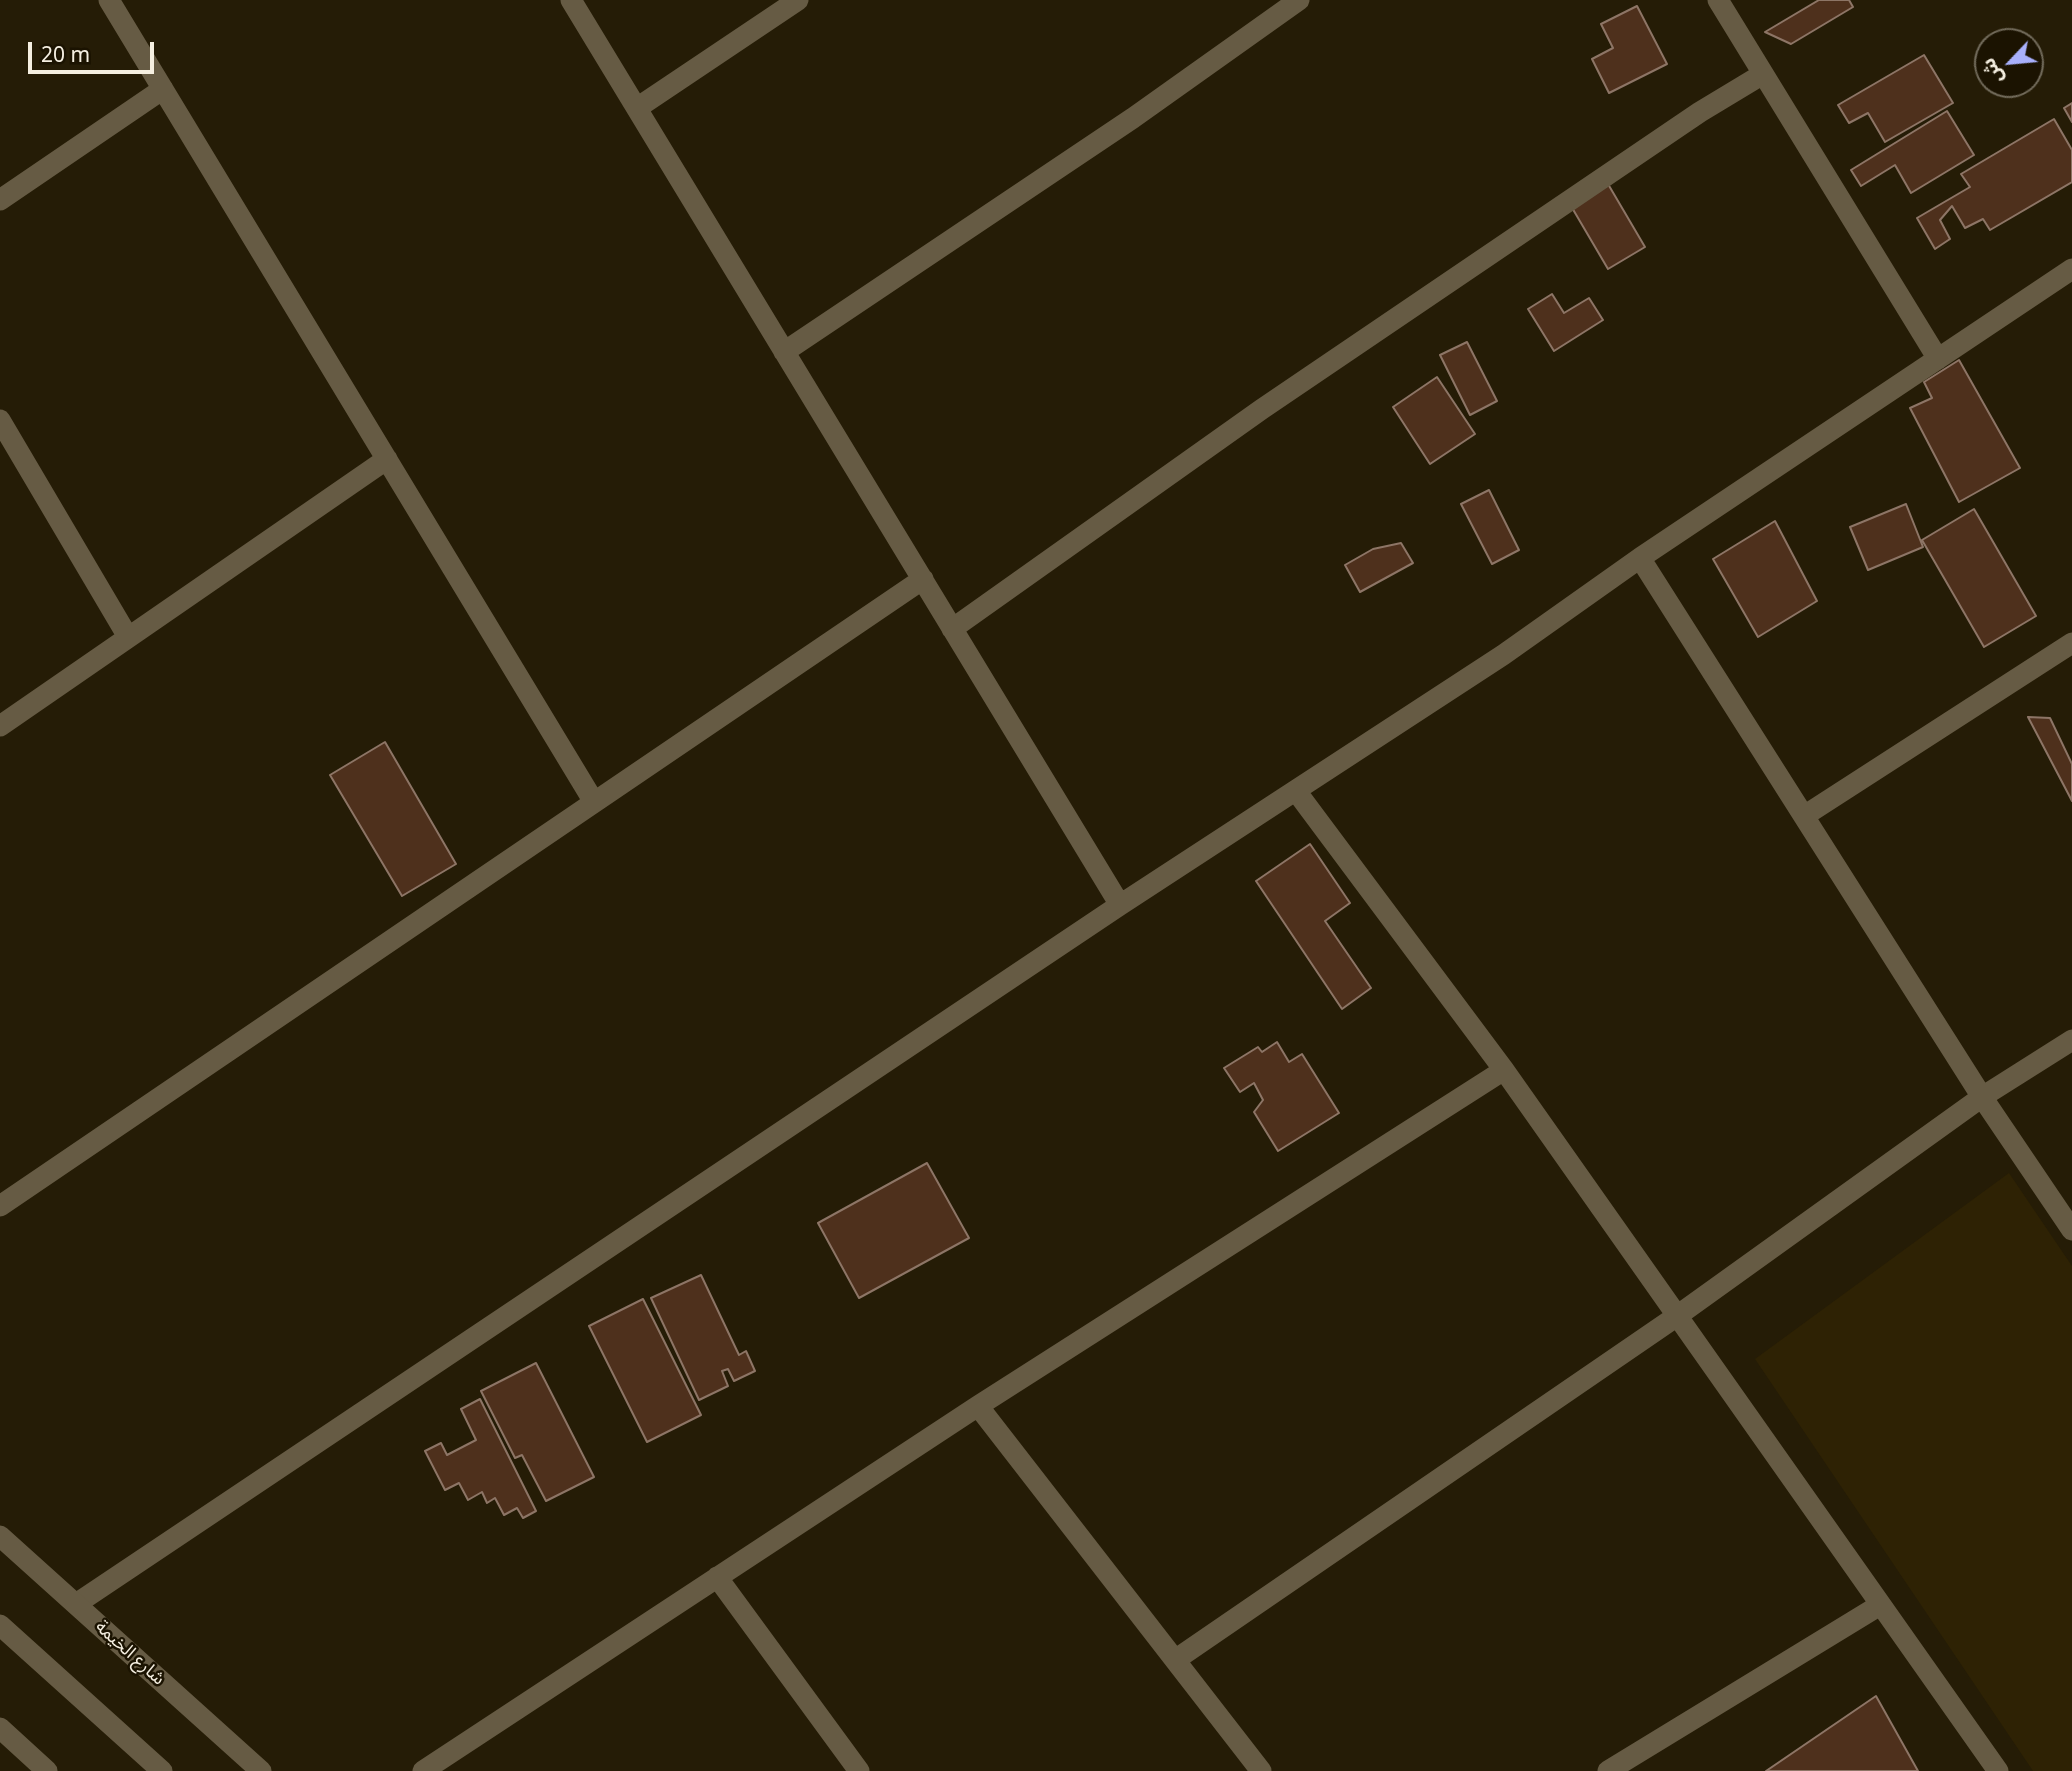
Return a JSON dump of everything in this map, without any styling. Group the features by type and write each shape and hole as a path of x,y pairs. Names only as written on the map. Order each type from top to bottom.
{"street":[{"path":"108,0 594,802"},
{"path":"571,0 1120,905"},
{"path":"637,108 798,0"},
{"path":"784,352 1133,118 1299,0"},
{"path":"1718,0 1938,359"},
{"path":"952,629 1262,409 1688,120 1763,74"},
{"path":"0,200 163,89"},
{"path":"76,1604 1120,905 1503,655 1640,558 2072,269"},
{"path":"0,420 128,637"},
{"path":"0,726 387,459"},
{"path":"1640,558 1982,1097 2072,1230"},
{"path":"0,1206 923,579"},
{"path":"1804,816 2072,643"},
{"path":"1296,791 1504,1070 1998,1771"},
{"path":"1175,1660 1677,1316 1982,1097 2072,1040"},
{"path":"423,1771 978,1406 1504,1070"},
{"path":"978,1406 1261,1771"},
{"name":"شارع الخيمة","path":"0,1536 261,1771"},
{"path":"718,1577 859,1771"},
{"path":"1608,1771 1880,1605"},
{"path":"0,1625 162,1771"},
{"path":"0,1728 47,1771"}],"shaded area":[{"path":"2009,1173 2072,1266 2072,1771 2033,1771 1755,1359"}],"building":[{"path":"1819,0 1849,0 1853,7 1791,44 1765,32"},
{"path":"1637,6 1667,64 1609,93 1592,59 1613,48 1601,24"},
{"path":"1924,55 1953,103 1885,142 1868,113 1849,123 1838,105"},
{"path":"2072,103 2072,122 2064,108"},
{"path":"1947,111 1974,155 1911,193 1895,165 1861,186 1851,170"},
{"path":"2054,119 2072,150 2072,182 1990,230 1983,219 1965,228 1952,206 1940,220 1950,239 1935,249 1917,218 1970,187 1961,174"},
{"path":"1608,184 1645,247 1608,269 1571,206"},
{"path":"1552,294 1564,313 1589,298 1603,320 1554,351 1528,309"},
{"path":"1467,342 1497,401 1470,415 1440,355"},
{"path":"1959,360 2020,468 1959,502 1910,408 1932,398 1924,382"},
{"path":"1437,377 1475,434 1430,464 1393,407"},
{"path":"1489,490 1519,550 1492,564 1461,504"},
{"path":"1906,504 1923,547 1868,570 1850,527"},
{"path":"1974,509 2036,616 1984,647 1922,540"},
{"path":"1775,521 1817,601 1758,637 1713,559"},
{"path":"1401,543 1413,563 1360,592 1345,565 1373,549"},
{"path":"2028,717 2050,718 2072,764 2072,801"},
{"path":"385,742 456,864 402,896 330,775"},
{"path":"1310,844 1350,903 1325,921 1371,988 1342,1009 1256,881"},
{"path":"1277,1042 1289,1062 1302,1054 1339,1113 1278,1151 1254,1112 1263,1100 1254,1083 1240,1092 1224,1068 1258,1047 1262,1052"},
{"path":"927,1163 969,1238 859,1298 818,1223"},
{"path":"701,1275 739,1355 746,1351 755,1371 734,1381 728,1369 722,1371 728,1386 699,1400 651,1298"},
{"path":"643,1299 701,1415 647,1442 589,1326"},
{"path":"536,1363 594,1477 546,1501 522,1455 515,1458 481,1391"},
{"path":"480,1399 536,1511 523,1518 517,1508 504,1515 495,1498 487,1503 482,1492 468,1500 459,1483 445,1490 425,1451 441,1443 447,1455 476,1440 461,1409"},
{"path":"1876,1696 1918,1771 1766,1771"}]}
